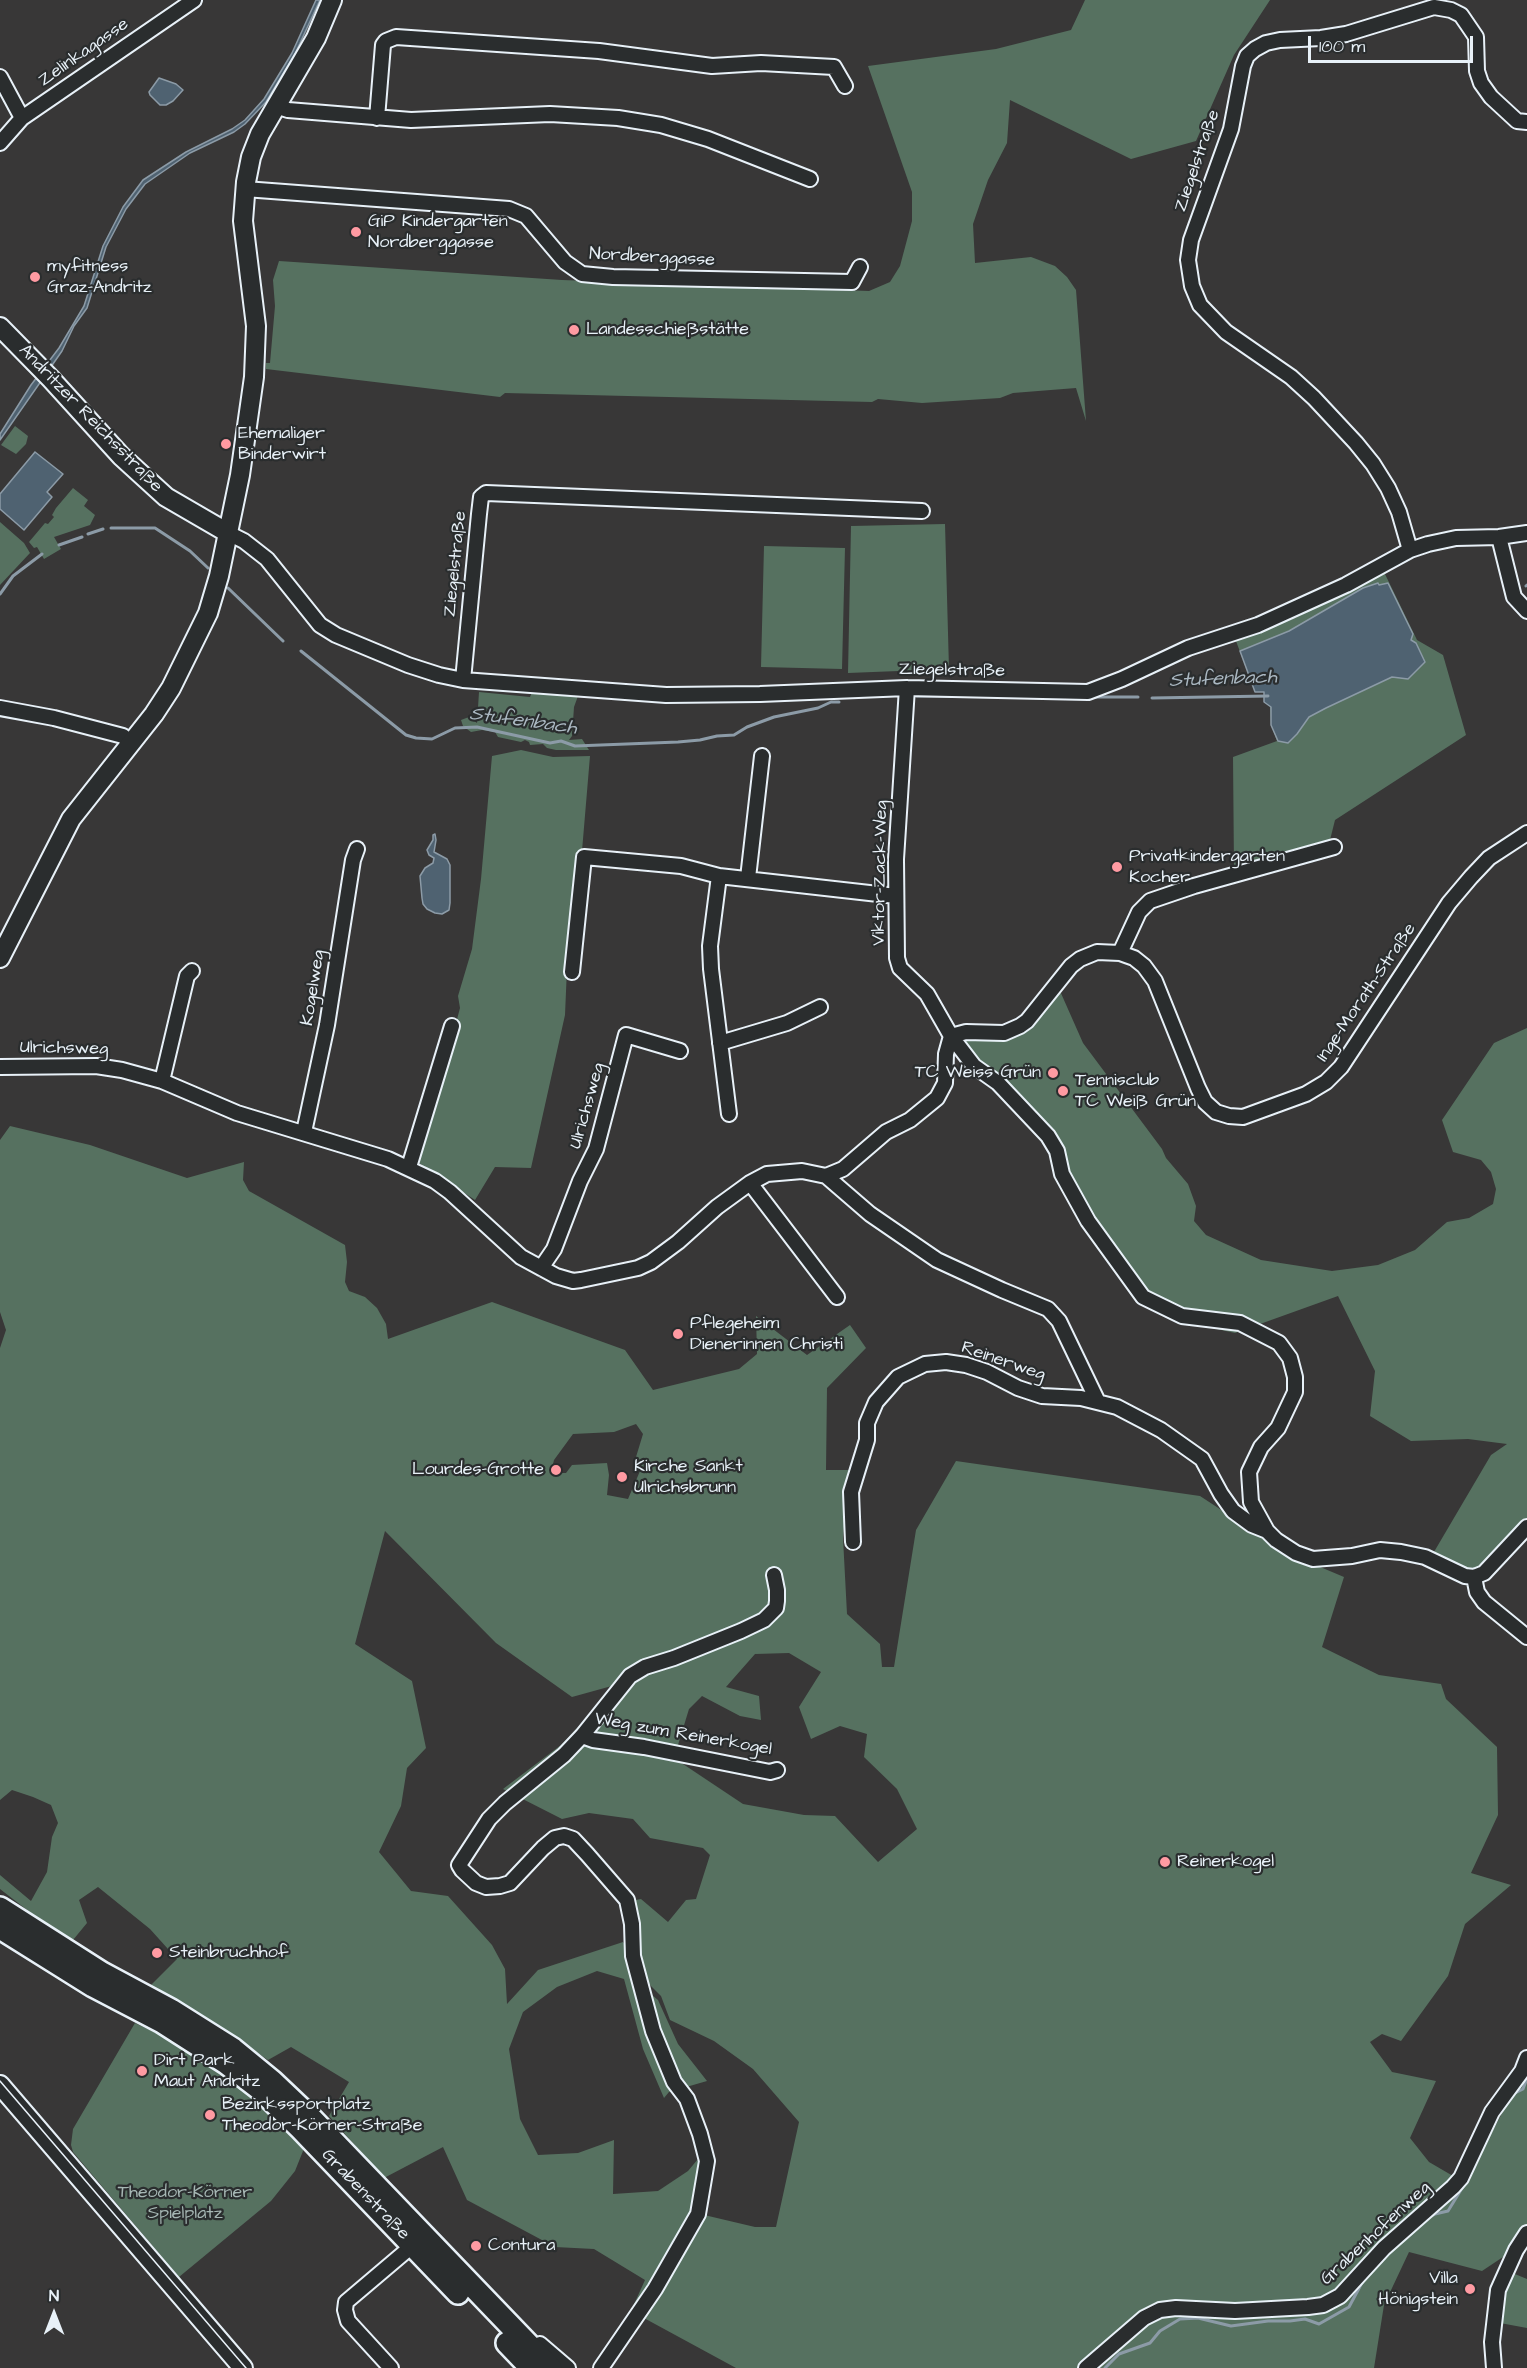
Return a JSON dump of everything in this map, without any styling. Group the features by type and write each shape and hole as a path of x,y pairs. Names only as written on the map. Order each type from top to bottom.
{"main road":[{"path":"0,958 71,819 131,744 171,688 202,629 219,576 228,533 248,423 256,346 256,326 244,231 245,189 251,157 276,106 316,38 332,0"},
{"name":"Andritzer Reichsstraße","path":"0,327 121,456 166,497 228,533"},
{"name":"Grabenstraße","path":"2,1913 102,1973 171,2010 241,2055 310,2117 551,2368"},
{"name":"Grabenstraße","path":"2,1913 93,1986 162,2022 226,2062 261,2090 531,2368"},
{"path":"0,2085 243,2368"}],"street":[{"name":"Zelinkagasse","path":"0,143 22,117 194,0"},
{"name":"Ziegelstraße","path":"1410,550 1400,512 1374,464 1314,398 1291,377 1226,332 1200,305 1192,286 1188,260 1191,240 1231,129 1243,66 1247,56 1266,43 1321,38 1346,33 1434,7 1451,10 1461,15 1476,37 1477,71 1481,83 1491,98 1517,121 1527,122"},
{"path":"377,118 383,45 386,41 396,37 593,51 712,66 761,63 834,68 845,86"},
{"path":"0,77 22,117"},
{"path":"276,106 288,110 411,120 555,114 618,118 661,125 708,140 810,179"},
{"name":"Nordberggasse","path":"245,189 509,209 526,216 565,262 582,274 613,277 852,282 860,267"},
{"name":"Ziegelstraße","path":"463,680 480,505 486,493 922,511"},
{"name":"Ziegelstraße","path":"228,533 244,541 267,559 320,625 336,635 423,670 463,680 666,695 760,694 907,687 1088,692 1122,680 1188,648 1258,625 1346,585 1410,550 1456,538 1499,537 1527,533"},
{"path":"1499,537 1512,592 1517,602 1527,611"},
{"name":"Viktor-Zack-Weg","path":"907,687 896,859 898,963 904,973 927,994 951,1036 974,1066 998,1083 1048,1136 1057,1151 1062,1174 1088,1221 1143,1297 1183,1317 1240,1323 1279,1343 1290,1358 1295,1377 1295,1392 1278,1428 1261,1447 1249,1472 1251,1502 1267,1531 1296,1553 1313,1559 1352,1556 1380,1550 1401,1552 1425,1557 1465,1576 1474,1577"},
{"path":"0,708 54,718 121,736 131,744"},
{"path":"748,878 762,756"},
{"name":"Inge-Morath-Straße","path":"1120,953 1134,958 1144,966 1155,981 1205,1102 1216,1112 1243,1117 1306,1094 1326,1082 1341,1067 1449,903 1489,858 1527,833"},
{"path":"1098,1402 1059,1321 1048,1309 937,1260 870,1214 826,1176 843,1169 886,1132 910,1120 933,1103 945,1083 946,1054 951,1036 966,1032 1004,1033 1027,1021 1062,976 1080,958 1097,952 1120,953 1139,912 1150,901 1194,886 1334,847"},
{"name":"Kogelweg","path":"304,1132 327,1025 353,860 357,849"},
{"path":"572,972 584,857 681,867 719,876 896,896"},
{"path":"719,876 710,946 729,1114"},
{"path":"162,1081 187,976 192,971"},
{"path":"720,1042 787,1023 820,1007"},
{"path":"409,1167 452,1026"},
{"name":"Ulrichsweg","path":"541,1268 554,1249 580,1181 596,1149 626,1035 680,1051"},
{"name":"Ulrichsweg","path":"0,1067 108,1067 162,1081 237,1113 359,1149 409,1167 450,1192 521,1257 573,1281 643,1266 678,1242 717,1207 750,1183 767,1174 802,1171 826,1176"},
{"path":"750,1183 837,1297"},
{"name":"Reinerweg","path":"853,1542 851,1492 867,1440 867,1424 876,1402 898,1377 925,1364 946,1362 987,1372 1018,1388 1042,1396 1081,1398 1117,1407 1161,1430 1202,1459 1233,1511 1252,1525 1267,1531"},
{"path":"1527,1527 1484,1573 1474,1577 1477,1592 1484,1602 1527,1636"},
{"name":"Weg zum Reinerkogel","path":"601,2368 655,2289 698,2214 707,2161 700,2134 687,2099 674,2082 653,2031 633,1956 632,1924 627,1900 587,1854 573,1839 564,1836 555,1838 510,1883 500,1886 486,1887 476,1883 459,1865 497,1811 564,1755 617,1691 635,1673 764,1620 776,1608 778,1595 774,1575"},
{"name":"Weg zum Reinerkogel","path":"582,1736 593,1740 644,1747 770,1772 777,1770"},
{"name":"Grabenhofenweg","path":"1086,2368 1144,2318 1160,2310 1176,2308 1235,2311 1308,2307 1323,2305 1340,2296 1384,2248 1461,2178 1492,2112 1522,2071 1527,2058"},
{"path":"1494,2368 1493,2322 1498,2289 1516,2250 1527,2233"},
{"path":"391,2368 348,2322 345,2310 346,2302 405,2252"},
{"name":"Grabenstraße","path":"511,2327 535,2340 568,2368"}],"green space":[{"path":"1085,0 1270,0 1234,55 1196,141 1131,159 1010,100 1007,143 988,180 973,224 975,263 1031,257 1055,266 1067,277 1076,290 1086,421 1076,388 1013,393 1000,398 922,403 878,399 872,402 505,393 500,397 266,369 266,363 270,363 275,306 273,280 279,261 562,280 869,291 890,282 900,266 912,221 912,192 868,66 996,49 1071,30"},
{"path":"15,426 28,436 26,444 16,454 1,445"},
{"path":"73,488 88,500 84,506 95,515 90,525 54,537 61,549 44,559 37,547 34,548 29,542 45,523 48,524 54,517 52,515 56,508"},
{"path":"0,522 24,543 30,553 0,585"},
{"path":"945,524 949,669 848,673 851,526"},
{"path":"764,546 845,548 842,669 761,667"},
{"path":"1384,572 1417,640 1443,655 1466,735 1335,820 1329,844 1234,869 1233,757 1277,741 1271,725 1269,692 1255,692 1236,641 1297,617"},
{"path":"479,692 530,697 532,692 578,696 574,707 572,736 569,740 582,739 589,750 556,750 547,748 543,744 530,745 525,740 521,742 498,737 495,732 482,730 471,732 463,726 461,720 469,717 477,723"},
{"path":"521,750 553,757 590,756 582,851 567,968 565,1015 531,1168 495,1167 475,1200 419,1163 460,1008 458,996 472,949 492,756"},
{"path":"1053,988 1060,991 1083,1043 1162,1149 1166,1158 1188,1184 1196,1206 1194,1221 1206,1235 1261,1260 1332,1271 1378,1265 1415,1250 1447,1222 1469,1218 1493,1204 1496,1189 1491,1172 1481,1160 1453,1152 1442,1120 1494,1043 1527,1028 1527,1520 1474,1572 1431,1557 1491,1455 1507,1444 1468,1439 1411,1441 1370,1416 1375,1371 1338,1296 1235,1333 1194,1324 1109,1261 1057,1151 985,1076 957,1033 1010,1031"},
{"path":"10,1126 90,1145 187,1178 244,1162 243,1180 249,1191 345,1245 347,1262 345,1282 349,1291 365,1297 377,1308 386,1324 388,1339 492,1302 625,1350 653,1390 739,1369 757,1354 756,1316 807,1355 850,1325 866,1348 827,1388 826,1470 849,1470 843,1538 847,1614 880,1644 882,1667 894,1667 916,1530 956,1461 1200,1496 1287,1553 1344,1577 1322,1647 1379,1675 1441,1684 1446,1699 1497,1747 1498,1815 1471,1873 1511,1885 1465,1924 1448,1976 1401,2041 1382,2034 1370,2042 1392,2072 1436,2081 1410,2138 1429,2162 1465,2183 1527,2066 1527,2241 1482,2271 1409,2252 1384,2305 1374,2368 736,2368 631,2311 645,2280 594,2249 555,2247 467,2200 443,2147 384,2178 329,2116 349,2082 291,2047 268,2060 211,2021 149,1987 177,1959 150,1929 98,1887 79,1900 87,1923 73,1940 31,1913 0,1889 0,1875 31,1901 47,1872 52,1837 58,1823 51,1805 33,1797 12,1790 0,1800 0,1348 6,1330 0,1312 0,1140","holes":["636,1424 643,1434 636,1457 640,1471 628,1499 607,1495 609,1475 607,1463 572,1465 566,1473 555,1473 552,1468 554,1460 573,1434 614,1432","385,1531 496,1643 572,1697 619,1684 561,1745 503,1789 562,1819 589,1813 633,1819 650,1838 703,1848 710,1855 696,1899 686,1900 668,1922 641,1899 630,1901 632,1955 623,1942 538,1970 507,2004 505,1969 492,1945 448,1896 411,1891 379,1852 401,1806 407,1768 426,1748 412,1681 355,1644","789,1653 821,1672 799,1707 811,1739 840,1726 867,1734 864,1757 897,1789 917,1829 878,1862 835,1816 804,1815 743,1804 674,1758 689,1709 702,1696 740,1716 761,1720 759,1696 726,1687 755,1654","597,1971 624,1979 643,2049 664,2098 669,2092 707,2081 678,2044 658,2000 641,1986 646,1981 661,1996 670,2020 714,2041 753,2069 799,2122 776,2227 755,2227 700,2214 703,2153 688,2171 658,2191 613,2194 614,2140 578,2153 538,2155 520,2119 509,2049 523,2012 557,1987"]},
{"name":"Theodor-Körner Spielplatz","path":"135,2023 182,2045 244,2086 305,2146 295,2171 271,2201 179,2277 73,2152 71,2145 73,2129"},
{"path":"1510,2272 1527,2279 1527,2328 1500,2323"}],"water":[{"path":"316,0 320,0 295,54 266,102 234,132 190,153 145,184 126,209 106,247 87,308 74,326 62,351 0,440 0,434 31,385 59,348 84,306 103,246 123,207 143,180 186,152 245,120 264,99 292,53"},
{"path":"159,78 176,84 183,90 166,105 160,105 149,92"},
{"path":"35,452 63,474 47,492 52,497 24,530 0,509 0,494"},
{"path":"1378,583 1379,585 1388,583 1413,634 1411,640 1416,643 1425,662 1408,679 1392,677 1326,708 1309,717 1288,743 1278,741 1271,725 1271,707 1264,702 1264,692 1255,692 1240,651 1289,631 1363,588"},
{"path":"435,834 434,852 447,859 450,865 449,910 442,914 427,909 423,904 420,876 425,868 433,863 434,858 427,850"}],"waterway":[{"name":"Stufenbach","path":"111,528 155,528 190,551 208,568"},
{"name":"Stufenbach","path":"88,534 103,529"},
{"name":"Stufenbach","path":"59,545 82,537"},
{"name":"Stufenbach","path":"0,594 13,576 42,554"},
{"name":"Stufenbach","path":"228,588 283,641"},
{"name":"Stufenbach","path":"301,651 406,735 416,738 432,739 455,728 477,727 550,743 561,741 575,746 678,742 734,735 747,727 774,717 839,702"},
{"name":"Stufenbach","path":"917,696 974,696"},
{"name":"Stufenbach","path":"1152,698 1268,696"},
{"name":"Stufenbach","path":"1092,697 1138,697"},
{"path":"1513,2094 1523,2089 1527,2078"},
{"path":"1426,2219 1448,2211 1467,2180"},
{"path":"1105,2368 1119,2354 1150,2343 1160,2331 1180,2319 1198,2318 1231,2326 1305,2319 1319,2324 1349,2307 1364,2279"}],"tram line":[{"path":"0,2081 246,2368"}],"place":[{"name":"GiP Kindergarten Nordberggasse","path":"356,232"},
{"name":"myfitness Graz-Andritz","path":"35,277"},
{"name":"Landesschießstätte","path":"574,330"},
{"name":"Ehemaliger Binderwirt","path":"226,444"},
{"name":"Privatkindergarten Kocher","path":"1117,867"},
{"name":"TC Weiss Grün","path":"1053,1073"},
{"name":"Tennisclub TC Weiß Grün","path":"1063,1091"},
{"name":"Pflegeheim Dienerinnen Christi","path":"678,1334"},
{"name":"Lourdes-Grotte","path":"556,1470"},
{"name":"Kirche Sankt Ulrichsbrunn","path":"622,1477"},
{"name":"Reinerkogel","path":"1165,1862"},
{"name":"Steinbruchhof","path":"157,1953"},
{"name":"Dirt Park Maut Andritz","path":"142,2071"},
{"name":"Bezirkssportplatz Theodor-Körner-Straße","path":"210,2115"},
{"name":"Contura","path":"476,2246"},
{"name":"Villa Hönigstein","path":"1470,2289"}]}
